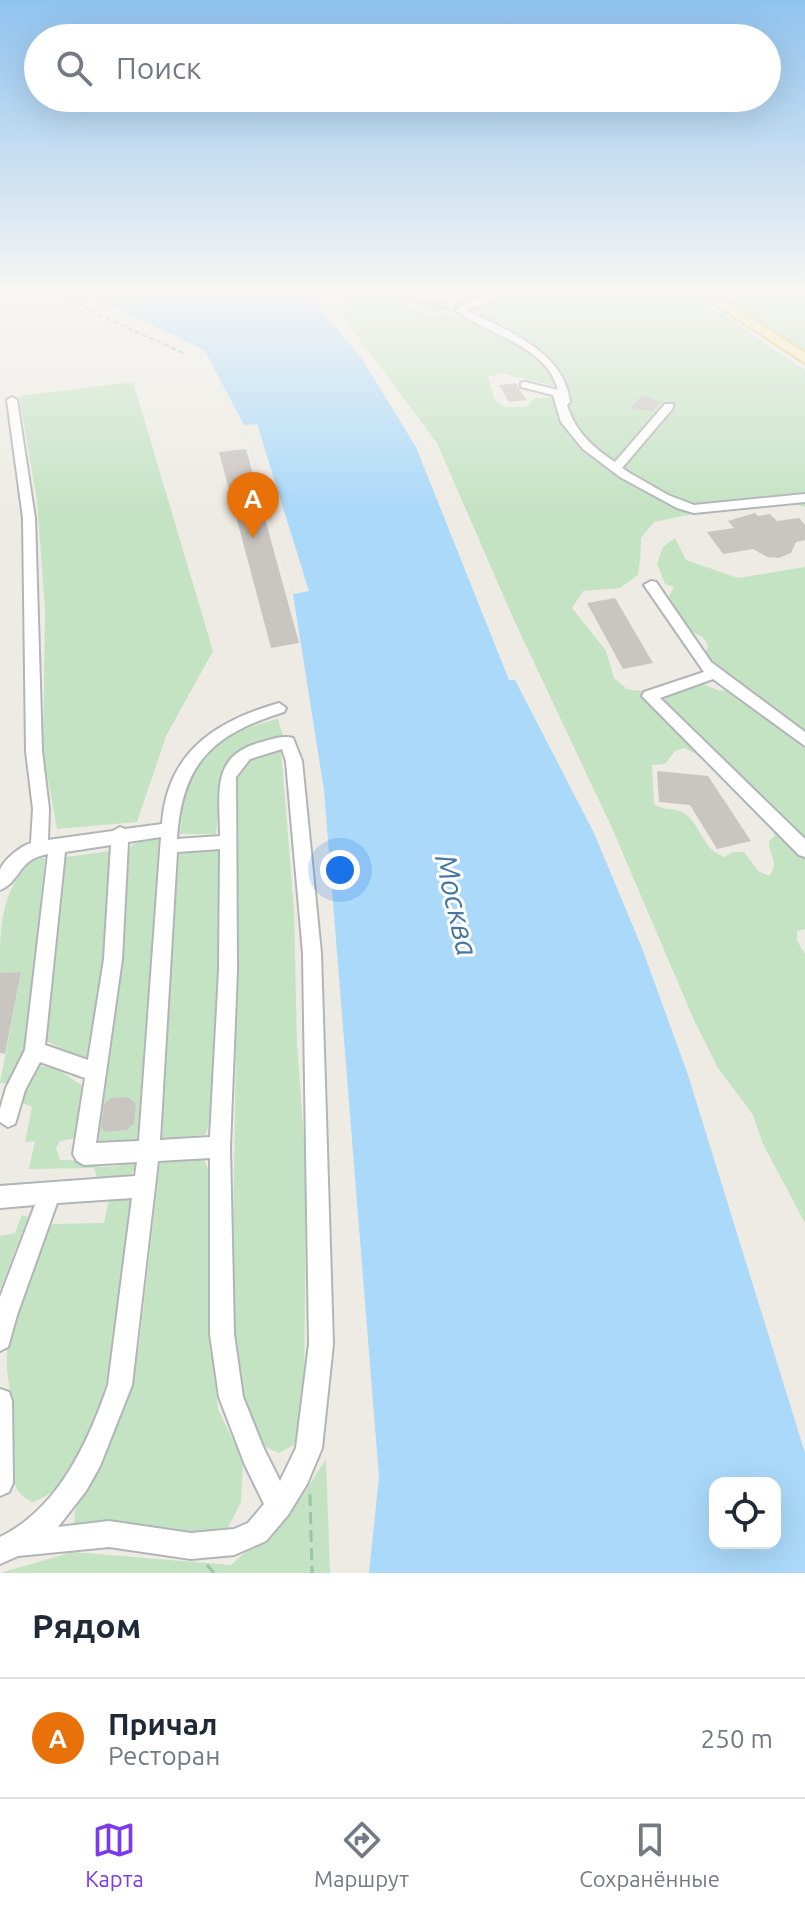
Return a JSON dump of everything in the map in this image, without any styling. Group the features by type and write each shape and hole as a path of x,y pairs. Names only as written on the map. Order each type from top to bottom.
{"street":[{"path":"549,364 562,379 566,392 567,424 601,458 681,507 694,509 805,498"},
{"path":"525,385 557,393 565,408"},
{"path":"11,1117 16,1088 35,1051 48,847 34,751 29,518 12,400"},
{"path":"616,468 669,406"},
{"path":"651,585 706,666 805,740"},
{"path":"715,673 649,696 805,850"},
{"path":"10,1547 66,1498 110,1419 120,1385 149,1151 169,838 176,790 200,749 211,737 246,717 279,708"},
{"path":"10,1547 109,1534 191,1546 234,1542 257,1532 279,1506 298,1475 309,1448 321,1344 312,953 294,761 288,742 246,752 228,777 228,970 220,1147 222,1334 231,1397 254,1456 279,1506"},
{"path":"120,834 113,959 84,1154 220,1147"},
{"path":"0,883 14,864 30,850 120,834 227,842"},
{"path":"35,1051 96,1072"},
{"path":"0,1197 145,1186"},
{"path":"0,1339 5,1315 50,1193"},
{"path":"0,1401 0,1483"}],"path":[{"path":"310,1495 312,1573"}],"green space":[{"path":"379,364 797,364 805,370 805,507 780,500 776,495 717,502 712,505 712,510 654,522 641,538 638,575 620,588 583,591 572,608 606,651 614,678 627,689 660,694 700,683 720,691 729,690 723,671 705,653 708,647 706,642 689,629 668,598 674,587 665,584 657,563 663,547 675,538 686,560 738,578 805,567 805,929 797,931 797,941 805,954 805,1223 763,1144 753,1115 718,1068 694,1020 612,828 514,620 437,443","holes":["500,373 559,387 562,397 535,398 526,407 505,407 495,401 488,377","684,748 704,758 771,827 775,836 769,841 769,847 774,863 769,876 758,871 744,852 733,852 724,857 717,854 686,814 654,804 652,765 665,764 675,751"]},
{"path":"133,382 213,651 166,736 137,822 57,829 43,752 45,610 37,500 19,396"},
{"path":"278,719 283,736 245,748 224,766 216,834 180,834 188,788 205,756 234,734"},
{"path":"281,750 294,909 297,1045 306,1165 304,1412 294,1445 279,1453 261,1445 237,1391 232,1291 238,928 234,781 240,766 252,757"},
{"path":"160,839 137,1141 102,1144 94,1133 124,935 126,857 134,844"},
{"path":"222,850 217,1104 205,1135 161,1139 177,854"},
{"path":"110,851 110,903 100,1006 91,1058 85,1061 45,1040 54,931 66,857"},
{"path":"34,858 45,858 26,1044 13,1083 0,1083 21,972 0,973 4,910 14,884"},
{"path":"35,1065 57,1069 86,1088 77,1138 60,1141 56,1148 60,1160 99,1161 100,1167 118,1166 134,1160 136,1167 131,1174 97,1179 94,1168 29,1169 35,1141 25,1142 32,1107 20,1102 21,1086"},
{"path":"204,1159 212,1181 211,1338 218,1409 243,1461 241,1502 225,1534 192,1535 74,1525 75,1511 139,1347 160,1161"},
{"path":"132,1199 118,1320 97,1414 81,1454 60,1484 33,1502 23,1496 12,1477 13,1419 7,1352 13,1319 52,1224 104,1223 109,1200"},
{"path":"22,1215 28,1217 0,1290 0,1236 15,1233"},
{"path":"326,1459 330,1573 0,1573 73,1552 231,1565 294,1508"}],"water":[{"name":"Москва","path":"212,364 365,364 416,447 509,680 515,680 594,833 642,948 688,1075 805,1453 805,1573 369,1573 379,1477 324,790 293,594 244,425"}],"pier":[{"path":"257,424 309,591 293,594 244,425"}],"building":[{"path":"516,383 526,400 509,402 499,385"},
{"path":"642,394 660,402 653,411 631,408"},
{"path":"246,449 299,643 271,648 219,452"},
{"path":"755,513 758,516 770,514 777,521 799,518 805,525 805,540 796,542 791,553 779,558 767,557 753,549 723,554 707,532 734,528 728,521"},
{"path":"615,598 653,663 623,669 587,603"},
{"path":"657,771 708,776 751,841 717,849 690,805 659,802"},
{"path":"21,972 5,1054 0,1053 0,973"},
{"path":"128,1097 136,1104 134,1123 127,1130 105,1132 101,1127 104,1105 111,1098"}],"place":[{"name":"Причал","path":"253,538"}]}
